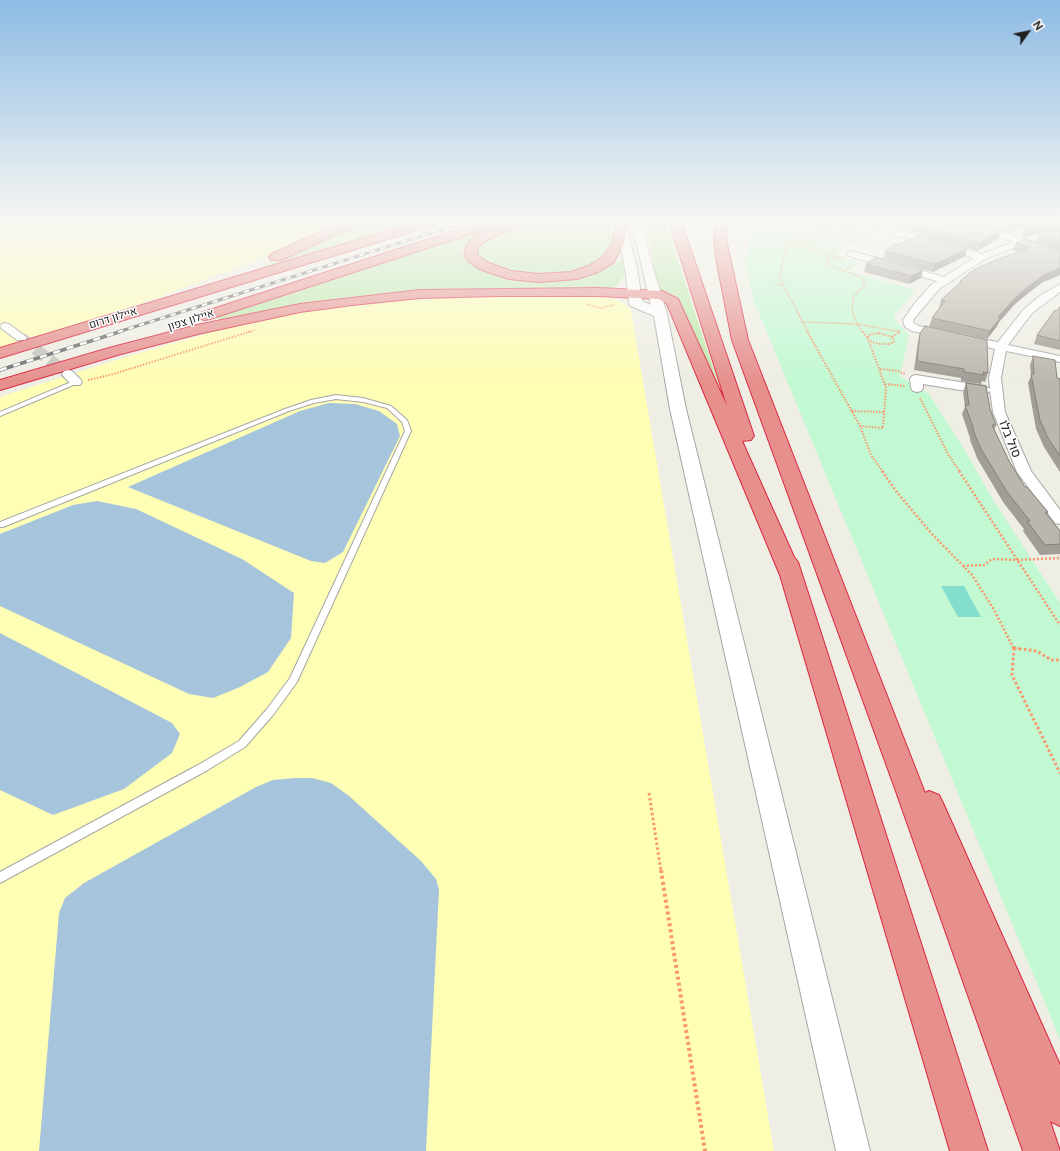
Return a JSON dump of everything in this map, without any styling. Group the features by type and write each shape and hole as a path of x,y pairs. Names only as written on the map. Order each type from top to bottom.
{"highway":[{"path":"93,324 229,275"},
{"name":"איילון דרום","path":"0,353 255,275"},
{"name":"איילון צפון","path":"0,383 332,275"},
{"path":"508,275 539,278 577,275"},
{"path":"693,275 791,575 969,1151"},
{"path":"727,275 740,340 907,783 1042,1151"},
{"path":"0,383 168,337 300,308 359,300 420,294 608,292 657,304 666,297 673,302 791,575"},
{"path":"804,508 1060,1107"}],"street":[{"path":"632,275 636,298 657,304"},
{"path":"650,275 678,409 853,1151"},
{"path":"925,275 944,280"},
{"path":"953,275 944,280 929,294 908,320 909,324 921,330 1060,359"},
{"path":"1001,346 1028,312 1045,297 1060,287"},
{"path":"5,326 21,338"},
{"name":"סול בלו","path":"1001,346 995,378 999,412 1024,472 1060,520"},
{"path":"917,383 997,392"}],"lane":[{"path":"0,414 72,378"},
{"path":"0,525 287,410 313,401 336,398 363,400 389,407 405,420 408,431 294,680 270,712 242,744 202,768 0,878"}],"path":[{"path":"780,275 779,278 802,322 860,426 871,455 896,491 931,533 972,575 993,608 1014,648 1012,674 1060,773"},
{"path":"774,284 782,284"},
{"path":"580,303 600,308"},
{"path":"802,322 857,324 901,332 921,330"},
{"path":"857,324 868,339 886,388 883,428 860,426"},
{"path":"72,378 124,371 261,329"},
{"path":"868,339 868,335 875,333 892,336 901,332"},
{"path":"868,339 876,344 889,344 895,340 892,336"},
{"path":"880,369 898,371 917,383"},
{"path":"885,384 917,383"},
{"path":"917,383 918,395 948,454 1060,625"},
{"path":"851,411 884,412"},
{"path":"963,566 984,565 992,559 1016,560 1060,558"},
{"path":"1014,648 1036,651 1051,660 1060,660"},
{"path":"649,793 705,1151"}],"shaded area":[{"path":"344,275 495,275 527,281 568,280 591,275 625,275 612,290 502,289 395,293 312,303 223,320 215,317"},
{"path":"655,275 683,275 719,386 679,301 670,294 658,289"},
{"path":"748,275 861,275 916,290 893,317 909,335 900,376 929,394 964,449 995,503 1060,603 1060,1039 753,299"},
{"path":"329,403 355,404 379,411 397,424 400,436 343,552 325,563 311,561 128,487 300,411"},
{"path":"97,501 136,509 242,559 294,593 291,638 268,672 240,687 213,698 189,694 0,606 0,534 73,505"},
{"path":"941,586 964,586 981,617 958,617"},
{"path":"0,633 172,723 180,734 172,753 124,789 53,815 0,790"},
{"path":"312,778 331,783 349,796 421,861 436,879 439,890 426,1151 39,1151 59,913 65,898 84,883 256,787 273,780"}],"sand":[{"path":"0,275 218,275 157,298 0,349"},
{"path":"494,295 606,297 618,300 625,304 631,311 774,1151 0,1151 0,397 132,355 224,329 293,313 397,301"}],"building":[{"path":"968,275 1044,275 1017,296 998,317 1000,318 990,331 932,318 945,301 941,300 961,282 960,281"},
{"path":"1060,307 1060,341 1037,335 1055,310 1056,311"},
{"path":"925,326 987,340 988,373 983,372 984,375 964,372 964,369 917,361 920,333"},
{"path":"1033,356 1055,360 1057,378 1060,379 1060,456 1048,438 1040,420 1031,374 1034,374"},
{"path":"966,383 986,386 990,409 996,425 992,425 1009,461 1025,487 1027,487 1048,512 1045,512 1060,531 1060,544 1045,545 1027,521 1030,521 1007,492 981,449 965,405 969,405"}],"tunnel":[{"path":"21,338 68,374"}],"railway":[{"path":"118,332 299,275"},
{"path":"0,370 122,331"}]}
